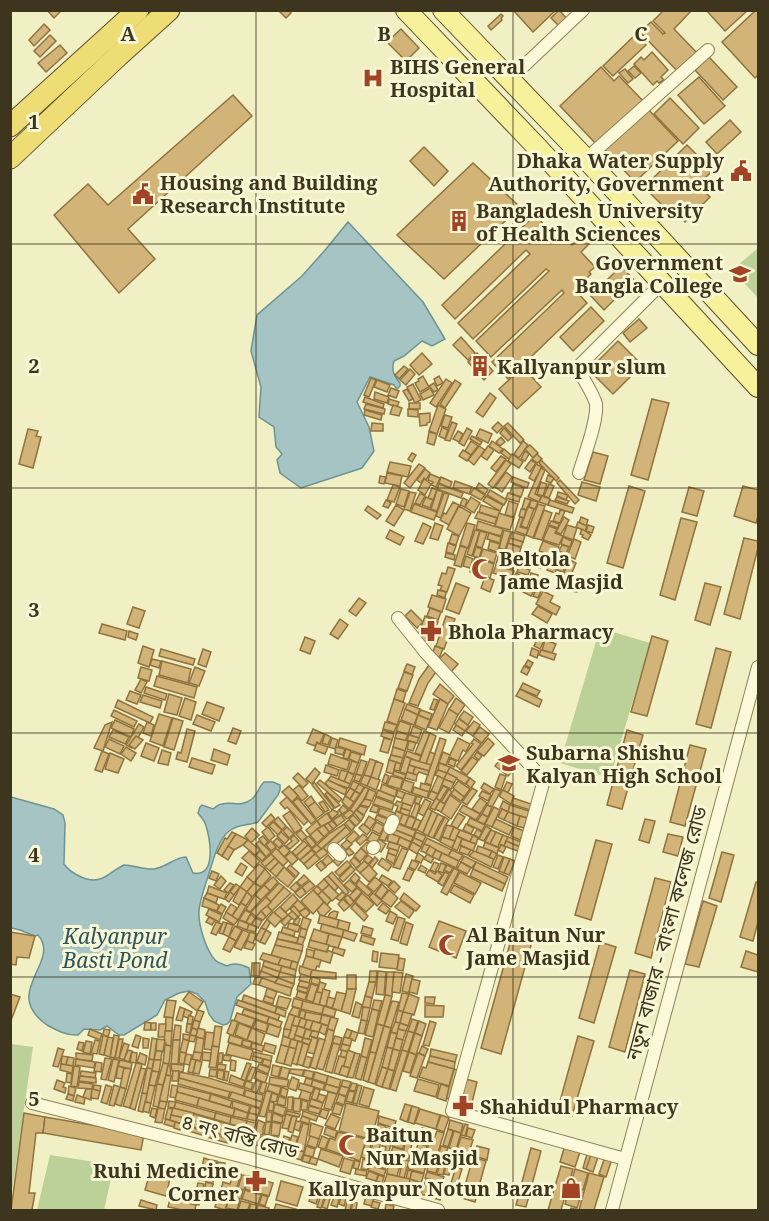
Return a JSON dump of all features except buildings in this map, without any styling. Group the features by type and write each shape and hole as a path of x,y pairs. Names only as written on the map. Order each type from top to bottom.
{"highway":[{"path":"10,126 138,10"},
{"path":"10,158 169,10"}],"main road":[{"path":"406,10 537,147 759,387"},
{"path":"443,10 759,345"}],"street":[{"path":"510,79 583,10"},
{"path":"586,159 708,50"},
{"path":"579,473 596,411 596,404 579,370 581,364 662,283"},
{"path":"398,618 426,652 544,780 452,1111 625,1159"},
{"name":"নতুন বাজার - বাংলা কলেজ রোড","path":"612,1210 759,667"},
{"name":"৪ নং বস্তি রোড","path":"32,1103 248,1158 438,1210"}],"green space":[{"path":"758,248 758,298 732,270"},
{"path":"600,628 650,643 610,778 560,763"},
{"path":"10,1044 33,1047 11,1198"},
{"path":"50,1155 114,1165 104,1210 37,1210"}],"water":[{"path":"348,222 423,302 445,339 432,346 422,341 394,361 394,373 400,383 397,389 394,385 370,377 357,402 369,427 374,451 362,468 301,488 280,473 277,460 282,454 276,447 274,427 259,417 261,387 251,351 257,315 302,276"},
{"name":"Kalyanpur Basti Pond","path":"264,782 280,785 278,795 258,822 231,829 225,836 215,855 200,906 201,930 215,960 227,966 235,964 249,968 251,984 237,997 230,1021 223,1025 214,1021 205,1002 197,994 189,991 165,1000 157,1015 124,1035 119,1035 107,1026 100,1030 84,1029 78,1035 74,1035 47,1025 34,1013 29,1001 30,989 43,956 43,945 38,935 11,928 11,797 54,809 63,815 65,823 64,864 75,874 93,880 103,878 124,865 154,869 186,857 193,873 201,873 209,864 210,848 205,824 198,813 200,807 202,805 213,809 221,804 248,802"}],"place":[{"name":"BIHS General Hospital","path":"373,78"},
{"name":"Dhaka Water Supply Authority, Government","path":"741,171"},
{"name":"Housing and Building Research Institute","path":"143,194"},
{"name":"Bangladesh University of Health Sciences","path":"459,221"},
{"name":"Government Bangla College","path":"740,274"},
{"name":"Kallyanpur slum","path":"480,366"},
{"name":"Beltola Jame Masjid","path":"482,569"},
{"name":"Bhola Pharmacy","path":"431,631"},
{"name":"Subarna Shishu Kalyan High School","path":"509,763"},
{"name":"Al Baitun Nur Jame Masjid","path":"449,945"},
{"name":"Shahidul Pharmacy","path":"463,1106"},
{"name":"Baitun Nur Masjid","path":"349,1145"},
{"name":"Ruhi Medicine Corner","path":"256,1181"},
{"name":"Kallyanpur Notun Bazar","path":"571,1188"}]}
